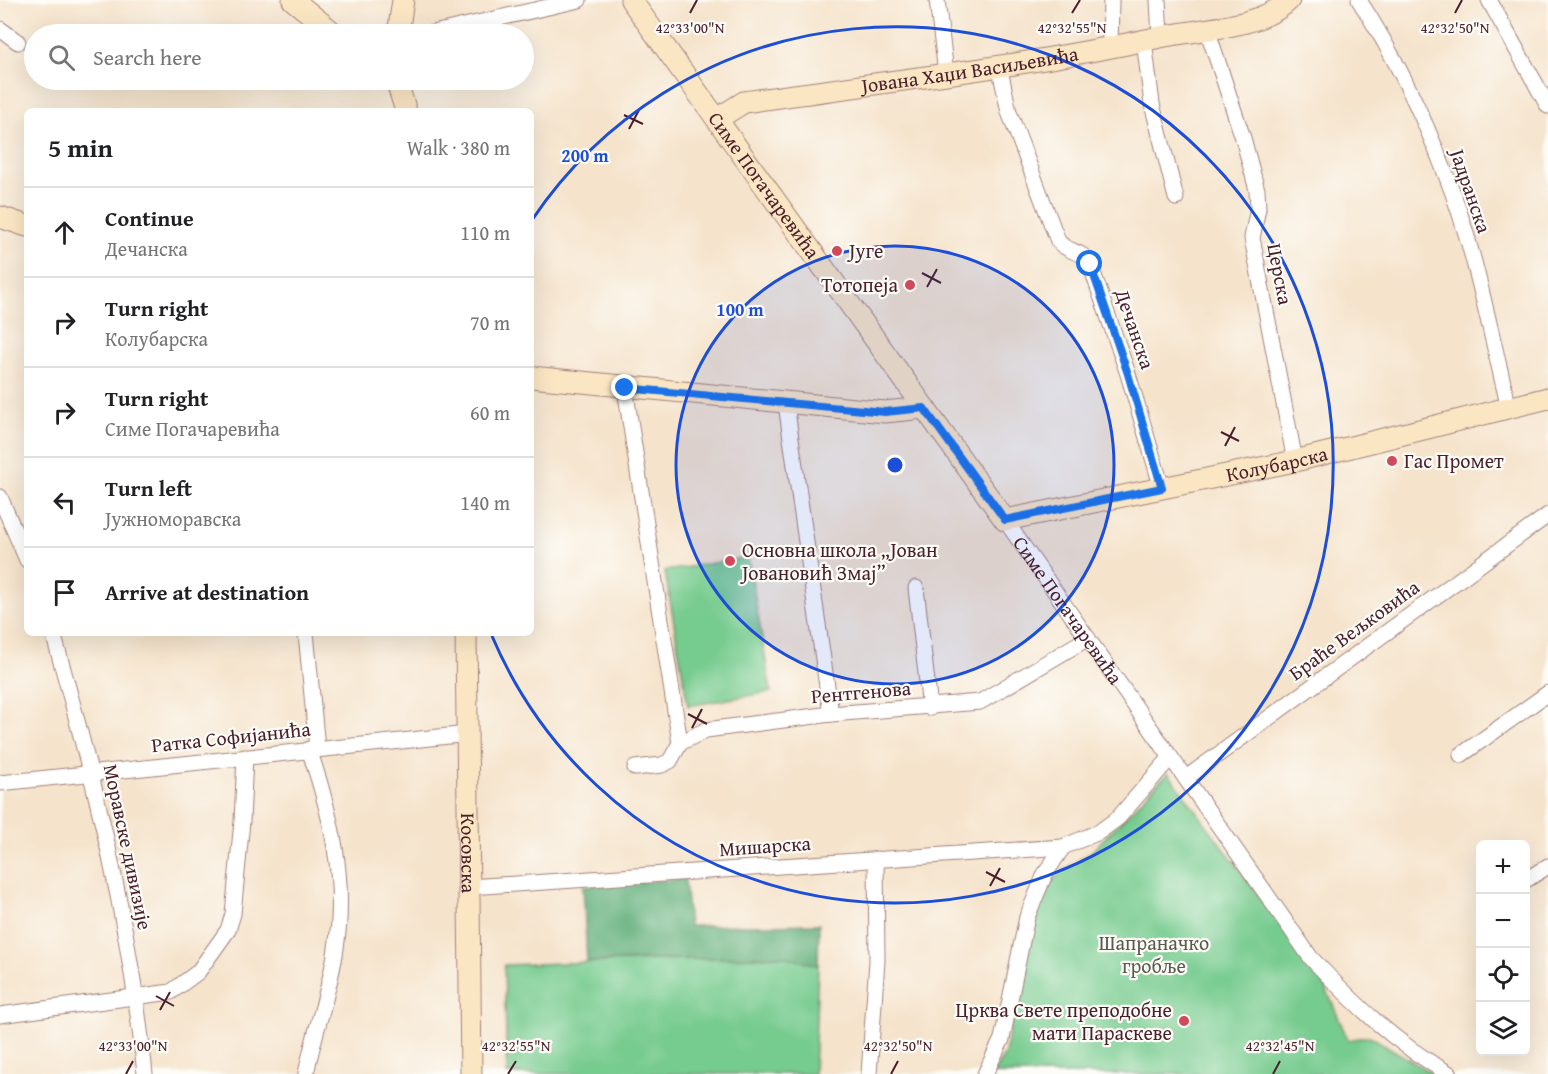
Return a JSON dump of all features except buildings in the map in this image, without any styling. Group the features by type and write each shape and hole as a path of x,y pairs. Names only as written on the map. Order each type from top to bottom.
{"street":[{"path":"292,0 322,24"},
{"path":"399,24 403,0"},
{"path":"473,24 579,0"},
{"name":"Симе Погачаревића","path":"631,0 1005,520 1311,958 1329,979 1392,1037 1450,1074"},
{"path":"937,0 946,73"},
{"path":"1110,47 1111,0"},
{"path":"1158,0 1152,39 1152,104 1176,198"},
{"name":"Јована Хаџи Васиљевића","path":"717,119 744,102 999,65 1207,29 1269,15 1289,0"},
{"name":"Јадранска","path":"1359,0 1384,39 1447,176 1460,216 1509,408"},
{"path":"1489,0 1548,106"},
{"path":"0,29 18,42"},
{"name":"Церска","path":"1207,29 1243,138 1257,190 1258,208 1252,238 1295,461"},
{"name":"Дечанска","path":"999,65 1009,112 1058,241 1068,250 1082,254 1090,264 1128,374 1162,488"},
{"path":"399,90 405,108"},
{"path":"0,217 24,225"},
{"path":"534,377 885,412 924,408"},
{"path":"625,388 681,743"},
{"name":"Колубарска","path":"1005,520 1295,461 1548,398"},
{"path":"786,404 831,714"},
{"path":"0,497 24,553"},
{"name":"Браће Вељковића","path":"1186,778 1548,515"},
{"path":"916,588 930,708"},
{"name":"Моравске дивизије","path":"54,636 93,773 137,996 145,1074"},
{"path":"306,636 313,748 333,830 339,898 337,947 306,1074"},
{"name":"Косовска","path":"466,636 471,1074"},
{"name":"Рентгенова","path":"635,768 662,765 670,761 681,743 706,730 831,714 930,708 980,702 1088,638"},
{"path":"1461,755 1548,693"},
{"name":"Ратка Софијанића","path":"0,783 313,748 468,734"},
{"path":"0,1015 171,992 187,983 213,953 228,930 233,914 245,757"},
{"name":"Мишарска","path":"470,887 1063,847 1100,832 1118,818 1170,758"},
{"path":"985,1074 1002,1039 1027,917 1033,899 1045,874 1063,847"},
{"path":"869,1074 877,961 876,859"},
{"path":"1530,877 1548,866"}],"green space":[{"path":"748,557 771,692 688,706 665,571"},
{"name":"Шапраначко гробље","path":"1168,773 1323,982 1348,1040 1370,1036 1433,1074 992,1074 1005,1054 1031,916 1042,893 1060,873 1091,852"},
{"path":"685,879 689,926 819,924 818,965 783,956 587,962 583,886"},
{"path":"783,956 818,965 814,1074 507,1074 504,965"}],"place":[{"name":"Југе","path":"837,251"},
{"name":"Тотопеја","path":"910,285"},
{"name":"Гас Промет","path":"1392,461"},
{"name":"Основна школа „Јован Јовановић Змај”","path":"730,561"},
{"name":"Црква Свете преподобне мати Параскеве","path":"1184,1021"}],"route":[{"path":"625,388 885,412 924,408 1005,520 1162,488 1128,374 1090,264"}]}
